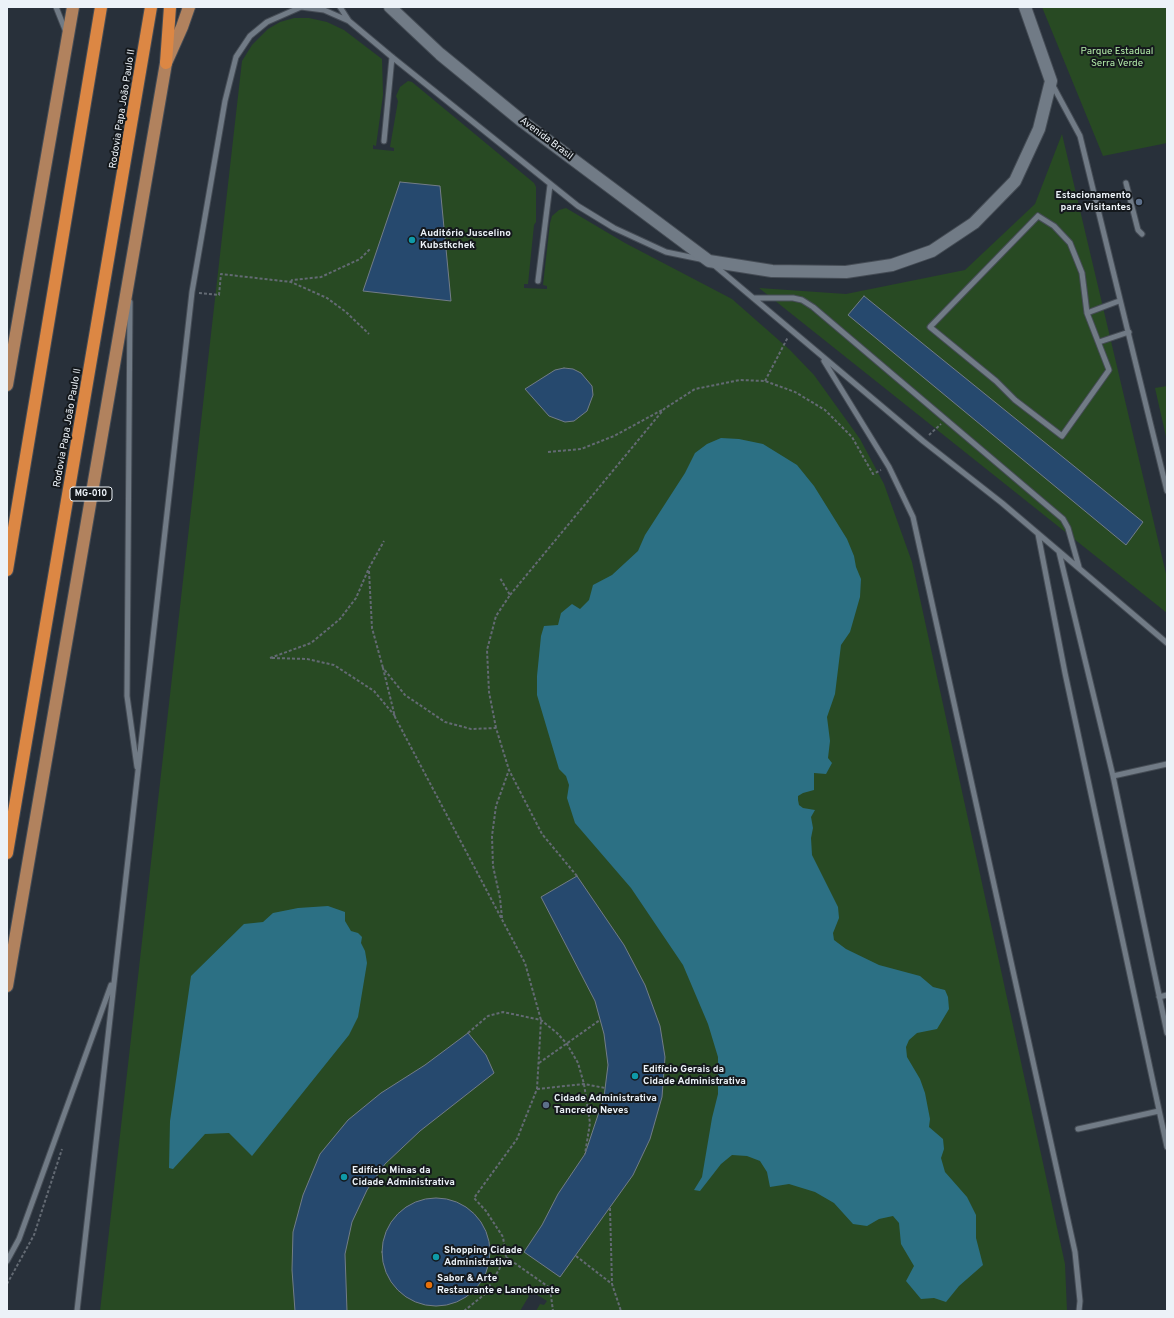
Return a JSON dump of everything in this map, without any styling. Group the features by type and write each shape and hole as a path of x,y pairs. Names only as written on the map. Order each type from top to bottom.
{"highway":[{"path":"7,570 101,7"},
{"name":"Rodovia Papa João Paulo II","path":"7,853 151,7"},
{"path":"166,63 170,7"}],"main road":[{"path":"7,385 73,7"},
{"name":"MG-010","path":"7,986 166,63 189,7"}],"street":[{"name":"Avenida Brasil","path":"390,7 440,54 523,122 709,260"},
{"path":"709,260 772,271 846,272 892,265 932,251 974,223 1015,181 1039,129 1051,81 1026,7"}],"lane":[{"path":"56,7 68,36"},
{"path":"77,1311 192,292 225,101 236,57 250,36 267,22 301,7 324,10 350,21"},
{"path":"340,7 350,21 392,57 578,206 614,228 666,252 709,260 923,441 1002,503 1080,568 1167,643"},
{"path":"384,141 392,57"},
{"path":"1051,81 1080,136 1119,301 1129,332 1167,492"},
{"path":"1126,183 1138,230 1142,234"},
{"path":"538,281 550,185"},
{"path":"1038,216 1054,226 1070,243 1082,273 1087,313 1109,370 1062,436 1015,400 996,381 930,327 1038,216"},
{"path":"130,269 127,696 138,776"},
{"path":"754,298 793,298 802,300 813,307 1063,518 1068,528 1080,568"},
{"path":"1087,313 1119,301"},
{"path":"1099,342 1129,332"},
{"path":"822,356 889,467 913,517 1075,1252 1080,1301 1079,1311"},
{"path":"1038,534 1065,673 1167,1147"},
{"path":"1059,552 1113,776 1167,1033"},
{"path":"1113,776 1167,764"},
{"path":"7,1261 20,1239 114,978"},
{"path":"1159,997 1167,995"},
{"path":"1078,1129 1159,1111"}],"path":[{"path":"291,282 292,280 322,277 360,259 371,248"},
{"path":"192,292 219,295 221,274 291,282 327,298 346,312 369,334"},
{"path":"765,381 792,331"},
{"path":"548,452 581,449 614,436 664,409 695,389 740,380 765,381 795,392 825,410 852,437 873,474 889,467"},
{"path":"577,876 542,834 509,770 496,728 489,692 487,650 496,616 510,595 664,409"},
{"path":"923,441 946,419"},
{"path":"384,541 369,568 356,598 340,619 311,643 270,658 307,659 334,665 374,691 395,717 525,963 541,1020 537,1089 517,1139 474,1198 486,1211 503,1237 506,1257 485,1294 464,1311"},
{"path":"369,568 372,628 395,717"},
{"path":"500,578 510,595"},
{"path":"383,668 405,695 425,710 445,722 471,729 496,728"},
{"path":"502,919 500,898 493,866 492,836 496,806 509,770"},
{"path":"468,1033 488,1016 503,1012 541,1020 567,1044 578,1063 584,1084 590,1124 585,1154"},
{"path":"539,1063 600,1020"},
{"path":"537,1089 584,1084 605,1088"},
{"path":"610,1208 612,1284 621,1311"},
{"path":"576,1256 612,1284"},
{"path":"506,1257 550,1288 554,1311"}],"green space":[{"name":"Parque Estadual Serra Verde","path":"1042,7 1167,7 1167,143 1103,156"},
{"path":"294,18 309,18 327,22 344,30 382,59 383,95 376,146 373,145 373,149 394,151 394,148 390,147 398,101 396,96 400,87 408,81 412,82 534,183 536,187 536,222 534,225 528,284 524,284 524,288 547,289 547,286 543,285 550,223 552,216 559,210 566,208 625,243 732,299 790,350 814,375 860,439 884,484 912,562 1065,1264 1067,1311 536,1311 540,1304 544,1305 547,1301 529,1290 526,1294 529,1296 520,1311 100,1311 242,61 252,45 268,29 280,22"},
{"path":"1062,134 1167,578 1167,613 759,288 846,294 965,270 1035,204"},
{"path":"1167,386 1167,441 1155,388"}],"water":[{"path":"721,438 739,439 763,444 797,465 814,486 847,539 861,579 860,597 850,632 841,645 835,694 827,717 830,741 828,758 832,763 826,774 814,773 814,790 798,796 798,800 799,805 803,808 815,810 811,817 813,828 811,838 812,855 838,907 839,918 833,933 834,940 846,949 879,965 920,976 933,987 945,990 948,997 949,1009 937,1029 917,1033 909,1040 906,1047 907,1057 920,1079 925,1093 930,1119 929,1127 943,1139 944,1149 941,1158 945,1172 967,1197 976,1215 976,1238 983,1265 959,1286 946,1302 934,1298 921,1299 906,1281 914,1266 901,1244 899,1223 893,1216 879,1219 867,1226 853,1224 834,1203 815,1192 789,1184 770,1187 767,1172 760,1161 747,1156 732,1155 721,1164 700,1191 694,1190 702,1177 712,1118 718,1094 718,1057 708,1024 683,965 631,888 575,823 567,798 569,785 566,776 559,769 537,695 537,676 541,636 544,626 558,625 561,613 572,604 580,609 589,600 593,585 612,575 638,551 645,535 685,473 695,453 707,444"},
{"path":"328,906 345,912 345,921 351,931 358,933 362,937 361,943 365,951 367,963 358,1017 349,1035 252,1156 229,1133 205,1134 173,1169 169,1168 170,1121 191,976 244,924 263,922 273,913 298,908"}],"building":[{"name":"Auditório Juscelino Kubstkchek","path":"400,182 440,186 451,301 363,291"},
{"path":"864,296 1143,522 1126,545 848,315"},
{"path":"564,368 573,369 581,373 592,386 593,395 587,411 574,421 565,422 549,416 525,389 555,370"},
{"name":"Edifício Gerais da Cidade Administrativa","path":"577,876 624,945 645,985 660,1026 665,1057 662,1097 650,1139 633,1175 560,1277 524,1252 542,1225 558,1194 585,1154 604,1097 608,1065 604,1034 595,1001 541,897"},
{"name":"Edifício Minas da Cidade Administrativa","path":"468,1033 486,1055 494,1073 420,1131 385,1164 367,1190 352,1222 345,1254 347,1311 295,1311 292,1270 293,1232 303,1195 320,1154 348,1120 381,1093 425,1065"},
{"name":"Shopping Cidade Administrativa","path":"436,1198 457,1202 474,1214 486,1231 490,1252 486,1273 474,1290 457,1302 436,1306 415,1302 398,1290 386,1273 382,1252 386,1231 398,1214 415,1202"}],"place":[{"name":"Estacionamento para Visitantes","path":"1139,202"},
{"name":"Auditório Juscelino Kubstkchek","path":"412,240"},
{"name":"Edifício Gerais da Cidade Administrativa","path":"635,1076"},
{"name":"Cidade Administrativa Tancredo Neves","path":"546,1105"},
{"name":"Edifício Minas da Cidade Administrativa","path":"344,1177"},
{"name":"Shopping Cidade Administrativa","path":"436,1257"},
{"name":"Sabor & Arte Restaurante e Lanchonete","path":"429,1285"}]}
